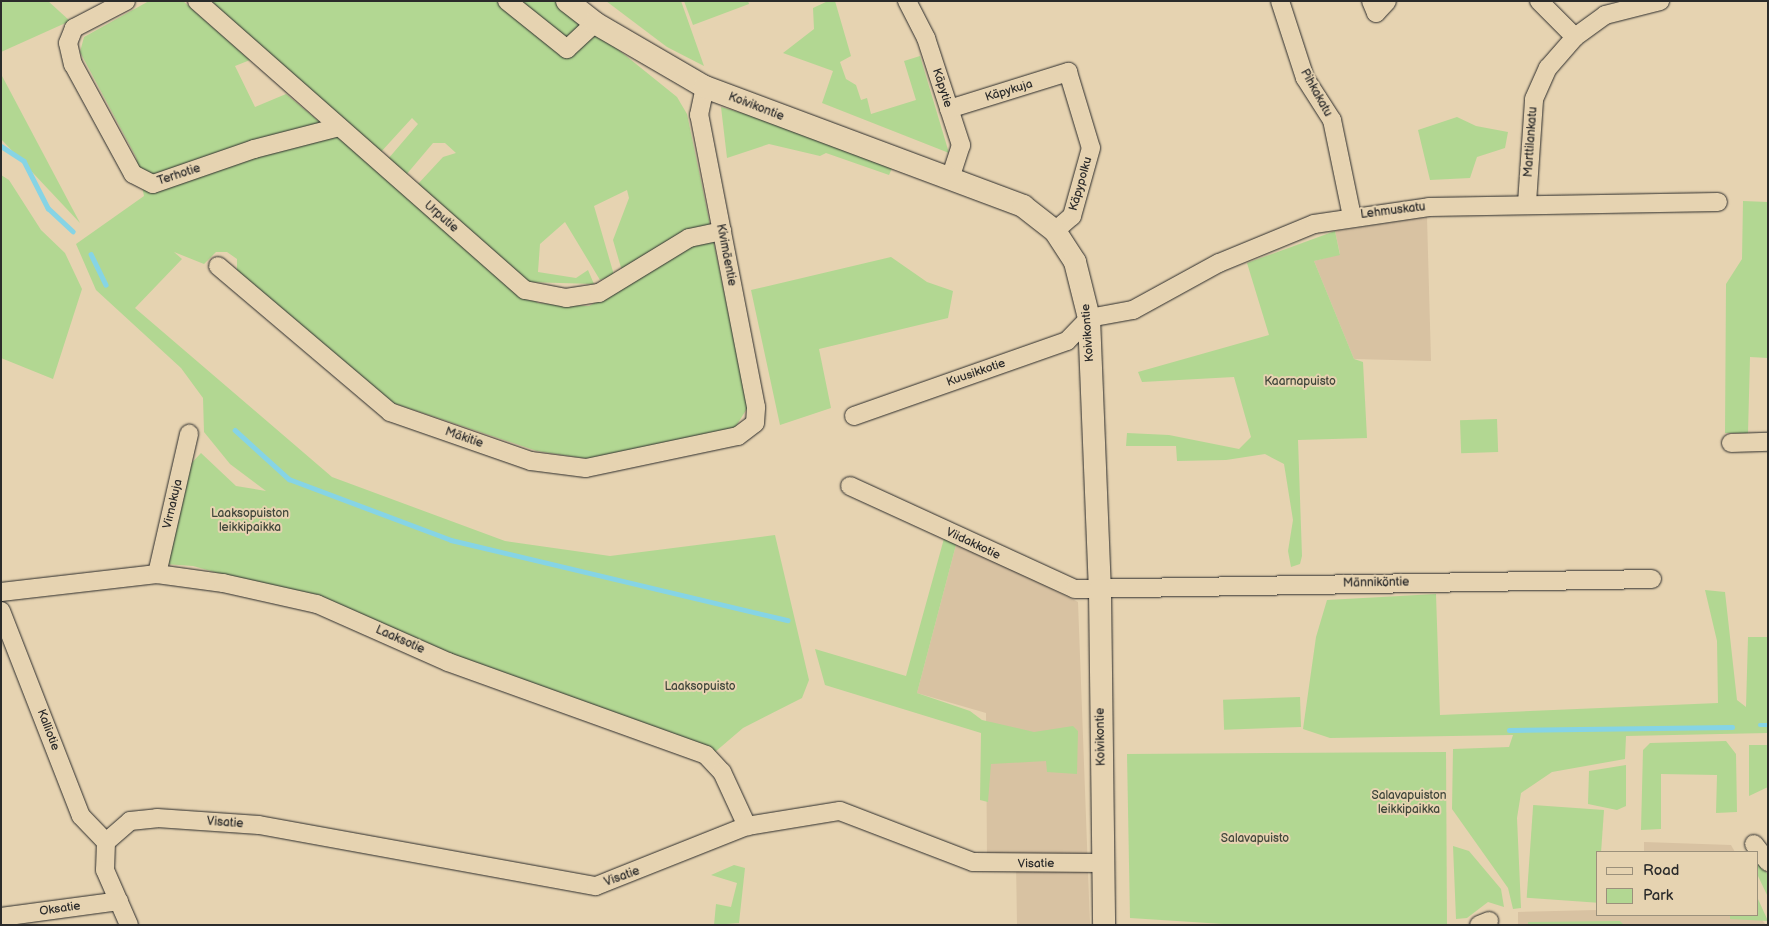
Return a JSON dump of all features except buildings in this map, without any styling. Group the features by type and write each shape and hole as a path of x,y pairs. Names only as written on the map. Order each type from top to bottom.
{"main road":[{"name":"Koivikontie","path":"567,1 595,23 705,87 1023,206 1055,231 1075,262 1090,318 1100,590 1104,925"}],"street":[{"name":"Terhotie","path":"126,1 74,28 68,43 73,64 133,174 153,184 254,149 339,127"},
{"name":"Urputie","path":"197,1 525,290 544,296 599,294 689,238 722,231"},
{"path":"507,1 567,49 595,23"},
{"name":"Käpytie","path":"907,1 926,38 961,145 950,178"},
{"name":"Pihkakatu","path":"1280,1 1305,78 1332,120 1352,217"},
{"path":"1371,1 1376,13 1387,1"},
{"path":"1539,1 1575,37"},
{"name":"Marttilankatu","path":"1527,203 1534,100 1548,68 1575,37 1604,15 1660,1"},
{"name":"Käpykuja","path":"949,109 1068,72"},
{"name":"Käpypolku","path":"1055,231 1072,216 1091,148 1068,72"},
{"name":"Kivimäentie","path":"705,87 699,115 756,407 755,423"},
{"name":"Lehmuskatu","path":"1090,318 1133,310 1219,263 1297,228 1393,209 1527,203 1718,202"},
{"name":"Mäkitie","path":"218,266 390,412 531,461 586,468 738,436 755,423"},
{"name":"Kuusikkotie","path":"854,416 1067,341 1090,318"},
{"name":"Virnakuja","path":"158,574 189,434"},
{"path":"1731,443 1768,442"},
{"name":"Viidakkotie","path":"850,486 1038,574 1075,589 1100,590"},
{"name":"Laaksotie","path":"1,592 158,574 317,604 448,662 706,755 722,772 747,826"},
{"name":"Männiköntie","path":"1100,590 1652,579"},
{"name":"Kalliotie","path":"1,611 81,816 106,842"},
{"name":"Visatie","path":"106,842 130,821 157,818 259,825 596,886 747,826 840,811 973,862 1103,863"},
{"path":"106,842 105,870 129,925"},
{"path":"1754,844 1768,862"},
{"name":"Oksatie","path":"1,917 119,901"}],"shaded area":[{"path":"1427,217 1431,361 1354,359 1314,261 1340,254 1335,231"},
{"path":"957,541 1078,602 1090,925 1017,925 1016,862 987,862 986,713 917,693"},
{"path":"1644,842 1731,845 1734,851 1644,851"},
{"path":"1596,910 1596,916 1759,916 1766,925 1518,925 1518,912"}],"green space":[{"path":"1,1 48,1 70,21 1,52"},
{"path":"149,1 183,1 250,60 235,66 255,107 286,94 538,303 589,306 626,285 613,240 629,198 627,190 594,206 614,275 600,280 565,222 540,244 538,272 576,278 588,270 594,284 527,282 417,185 443,157 456,153 445,143 433,143 406,175 388,159 418,124 412,118 380,153 209,1 558,1 677,97 687,114 748,407 733,431 589,459 537,451 393,403 237,272 237,259 227,252 216,252 204,264 174,252 182,259 135,308 332,477 505,541 610,556 775,535 809,680 802,698 743,728 715,752 449,655 345,609 193,566 165,564 185,470 201,453 236,486 266,491 230,464 204,432 203,398 181,368 96,290 76,244 144,196 136,157 80,52 84,37"},
{"path":"606,1 681,1 704,66 667,47"},
{"path":"684,1 748,1 749,4 693,25"},
{"path":"828,1 835,1 851,56 840,62 846,79 856,85 861,100 867,98 871,114 916,100 904,61 920,56 949,153 822,103 833,71 783,53 814,29 813,8"},
{"path":"1,74 80,223 1,139"},
{"path":"721,107 760,118 893,166 889,175 826,153 820,156 769,144 727,158"},
{"path":"1457,117 1476,126 1508,132 1505,148 1477,157 1470,178 1430,180 1418,130"},
{"path":"1,175 9,180 41,230 65,253 82,289 53,379 1,358"},
{"path":"1743,201 1768,202 1768,358 1750,357 1748,433 1725,433 1726,284 1742,259"},
{"name":"Kaarnapuisto","path":"1335,231 1340,255 1314,261 1354,359 1363,362 1367,438 1298,440 1302,556 1300,564 1291,567 1288,551 1293,520 1284,464 1265,454 1226,460 1177,461 1176,446 1126,446 1127,433 1169,435 1239,449 1251,437 1234,377 1142,382 1138,372 1269,335 1247,263"},
{"path":"891,257 927,282 953,291 948,318 819,349 831,408 780,425 751,290"},
{"path":"1497,419 1498,452 1461,453 1460,420"},
{"path":"945,535 957,541 917,693 970,711 982,720 1034,732 1073,726 1078,731 1077,774 1047,772 1046,761 991,764 988,802 980,800 981,733 825,685 815,649 906,676"},
{"path":"1705,590 1725,592 1737,700 1746,707 1748,637 1768,637 1768,733 1626,736 1625,759 1552,772 1521,793 1517,818 1521,908 1513,909 1508,888 1452,809 1453,749 1509,747 1513,735 1330,738 1303,729 1316,637 1327,600 1436,594 1440,715 1718,703 1717,641"},
{"path":"1300,697 1301,727 1224,730 1223,700"},
{"path":"1726,741 1736,754 1737,812 1716,813 1717,775 1661,774 1661,829 1641,830 1643,750 1650,743"},
{"path":"1749,745 1768,745 1768,787 1749,796"},
{"name":"Salavapuisto","path":"1446,752 1447,925 1239,925 1130,918 1127,754"},
{"path":"1626,765 1626,806 1617,810 1588,804 1589,771"},
{"path":"1533,805 1604,810 1601,851 1596,851 1596,903 1527,898"},
{"path":"1453,846 1469,851 1501,889 1504,907 1488,902 1467,918 1456,919"},
{"path":"1759,862 1768,875 1768,897 1759,878"},
{"path":"734,865 745,868 739,923 714,925 716,904 731,907 737,883 711,875"},
{"path":"1759,901 1768,921 1730,919 1730,916 1759,916"},
{"path":"1620,921 1624,925 1528,925 1528,922"}],"waterway":[{"path":"1,146 24,161 48,208 73,231"},
{"path":"91,254 106,285"},
{"path":"235,430 289,479 451,540 788,620"},
{"path":"1760,725 1768,725"},
{"path":"1509,730 1732,727"}],"park label":[{"name":"Laaksopuiston leikkipaikka","path":"250,521"},
{"name":"Laaksopuisto","path":"700,687"},
{"name":"Salavapuiston leikkipaikka","path":"1409,803"}]}
